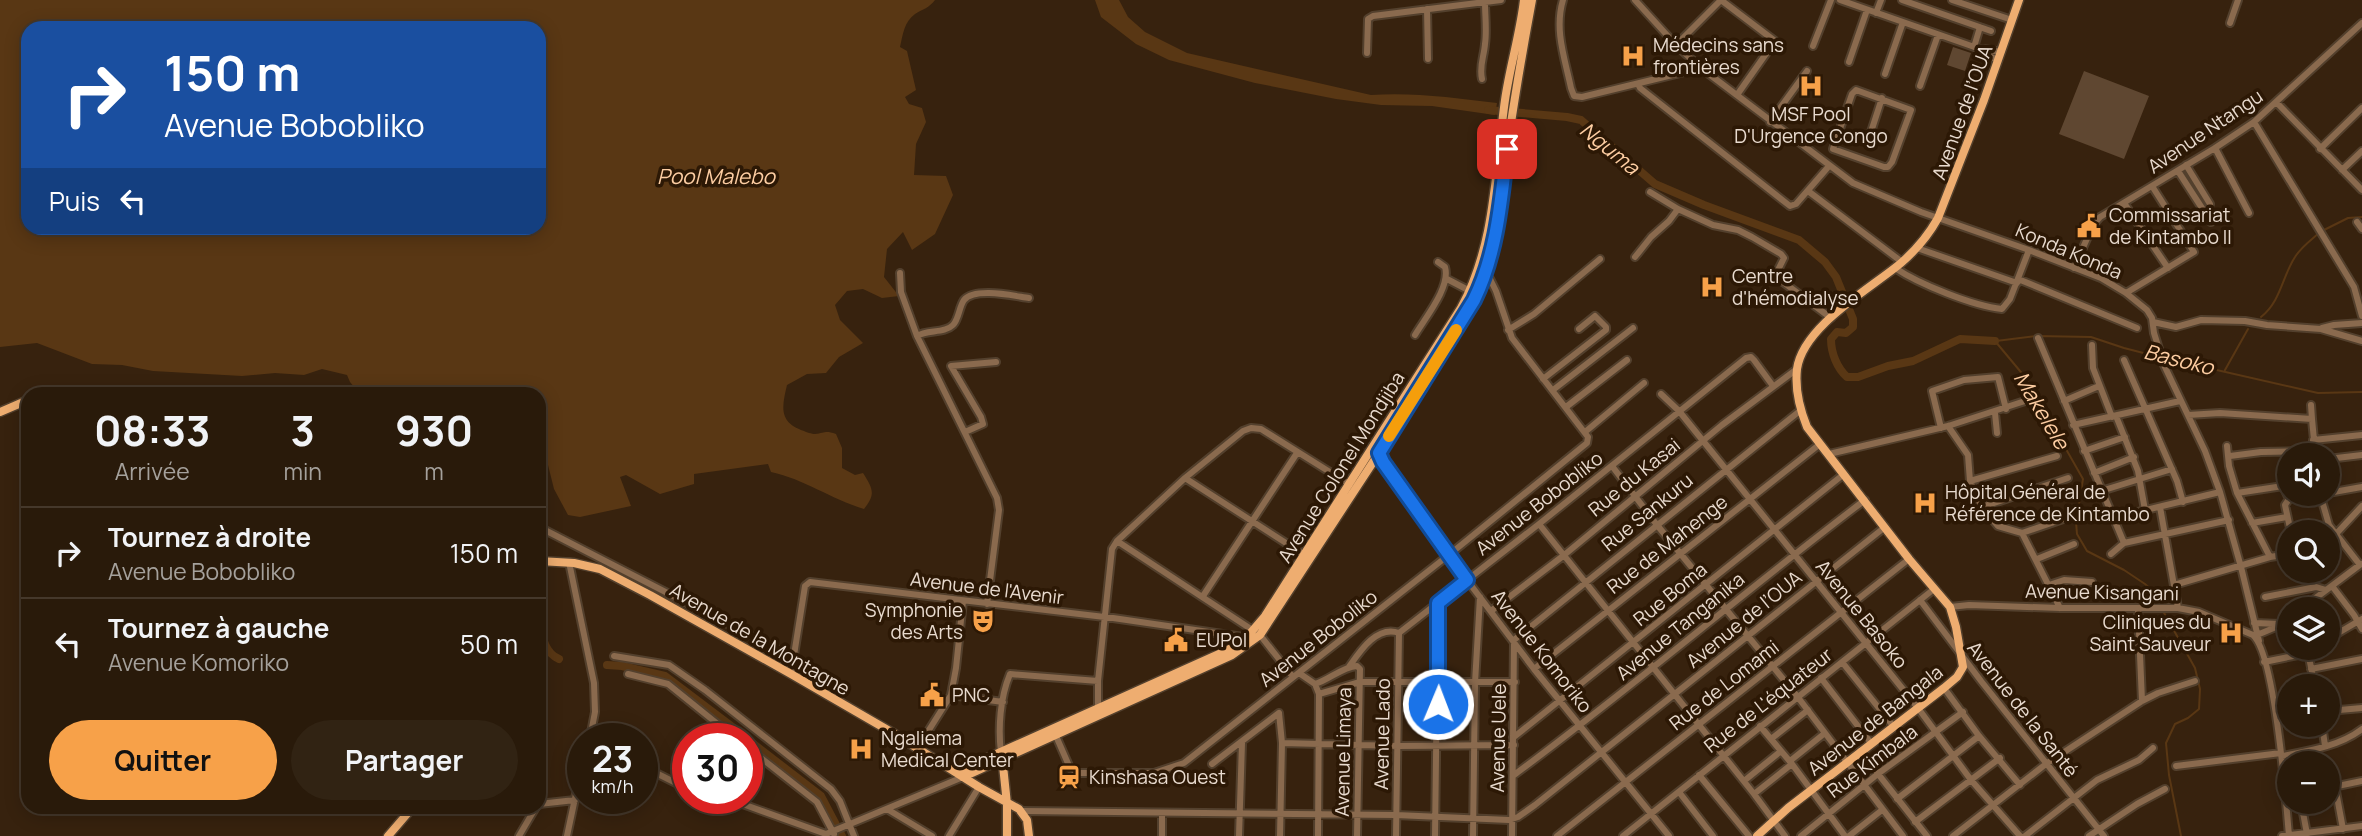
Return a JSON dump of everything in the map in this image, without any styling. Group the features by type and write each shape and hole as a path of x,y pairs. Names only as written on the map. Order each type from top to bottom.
{"main road":[{"name":"Avenue Colonel Mondjiba","path":"960,774 1232,655 1254,635 1474,300 1482,272 1524,0"},
{"name":"Avenue Colonel Mondjiba","path":"1510,94 1532,0"},
{"name":"Avenue de l’OUA","path":"1797,369 1814,334 1917,248 1938,218 2019,0"},
{"name":"Avenue Colonel Mondjiba","path":"1254,635 1349,484 1376,450 1482,272"},
{"path":"1797,369 1801,410 1807,427 1909,559 1950,607"},
{"path":"0,412 21,403"},
{"name":"Avenue de la Montagne","path":"546,561 569,562 600,569 650,595 791,674 1007,804 1023,811"},
{"name":"Avenue de Bangala","path":"1757,836 1774,819 1961,672 1962,657 1950,607"},
{"name":"Avenue Colonel Mondjiba","path":"1002,756 1056,736 1098,713"},
{"path":"1002,756 1007,836"},
{"path":"1023,811 1029,827 1029,836"},
{"path":"388,836 407,814"}],"street":[{"path":"1367,53 1368,19 1385,13 1501,0"},
{"path":"1563,0 1558,20 1559,32 1574,96 1582,97 1702,68"},
{"name":"Konda Konda","path":"1635,0 1676,45 1702,68 1828,166 1858,186 2101,278 2147,310 2153,322 2164,365 2205,451 2220,492 2258,638"},
{"path":"1676,45 1721,0 1775,41 1737,96"},
{"path":"1813,47 1831,0"},
{"path":"1840,0 1986,49 1999,56"},
{"path":"1877,13 1881,0"},
{"path":"1902,0 1991,31"},
{"path":"1952,0 2012,20"},
{"path":"2230,23 2238,0"},
{"path":"1482,79 1480,69 1486,36 1485,2"},
{"path":"1427,9 1428,58"},
{"path":"1849,62 1867,10"},
{"path":"1885,75 1903,22"},
{"name":"Avenue Ntangu","path":"2074,268 2096,221 2215,149 2254,122 2362,23"},
{"path":"1974,47 1980,27"},
{"path":"1920,86 1938,35"},
{"path":"1770,122 1807,71"},
{"path":"1638,84 1790,206 1794,206 1828,166 1836,150 1853,91 1859,90 1911,110 1890,165 1884,167 1836,150"},
{"path":"1870,135 1882,98"},
{"path":"2277,103 2362,190"},
{"path":"2320,149 2362,108"},
{"path":"2254,122 2354,287 2362,316"},
{"path":"2215,149 2249,214"},
{"path":"2342,170 2362,151"},
{"path":"2186,166 2210,204"},
{"path":"2178,171 2211,222"},
{"path":"2126,293 2194,252 2152,186"},
{"path":"1808,191 1912,278 1999,309 2005,307 2029,250"},
{"path":"1650,192 1678,209 1713,225 1738,230 1781,254 1784,258 1775,276 1831,318"},
{"path":"2124,203 2168,268"},
{"path":"1635,257 1678,209"},
{"path":"2357,222 2362,229"},
{"path":"1917,248 2017,281 2137,328"},
{"path":"1508,330 1534,314 1600,259"},
{"path":"1415,335 1447,279 1446,269 1437,262"},
{"path":"1482,272 1496,291 1508,330 1515,343 1587,435"},
{"path":"900,273 901,292 916,336 997,498 999,510 987,604"},
{"path":"1447,279 1469,291"},
{"path":"916,336 946,329 954,324 964,300 971,295 990,293 1029,298"},
{"path":"1544,379 1606,330 1606,327 1595,316 1579,329"},
{"path":"2153,322 2176,327 2201,320 2225,319 2321,329 2362,341"},
{"path":"2321,329 2362,323"},
{"path":"1553,390 1633,328"},
{"path":"2038,338 2124,543"},
{"path":"2092,345 2093,368 2134,457 2141,479 2145,510"},
{"name":"Avenue Bobobliko","path":"1315,684 1349,667 1364,646 1383,632 1399,633 1749,357 1773,386"},
{"path":"1566,407 1627,360"},
{"path":"2124,360 2172,469 2183,502"},
{"path":"965,432 982,424 981,416 951,366 996,362"},
{"name":"Rue du Kasai","path":"1491,611 1797,369"},
{"path":"2006,409 1998,377 1964,380 1932,391 1945,427 1968,455 1970,481 1982,507 1998,526 2022,533 2069,517"},
{"name":"Avenue Boboliko","path":"1056,736 1074,772 1159,772 1190,760 1587,443 1587,435 1644,383"},
{"path":"2064,401 2099,386"},
{"name":"Avenue Basoko","path":"1661,394 1679,411 1841,612 1918,708 1971,780 2022,836"},
{"path":"1829,454 1945,427 1995,413 2025,401"},
{"path":"2073,425 2180,401"},
{"path":"2311,405 2314,440 2362,435"},
{"name":"Rue Sankuru","path":"1514,640 1801,410"},
{"path":"1995,413 1997,433"},
{"path":"2188,415 2220,413 2312,419"},
{"path":"1098,713 1098,681 1111,556 1117,541 1185,478 1243,430 1251,428 1261,429 1349,484"},
{"path":"2084,452 2124,436"},
{"name":"Rue de Mahenge","path":"1534,669 1819,444"},
{"path":"2227,446 2229,466 2237,493 2270,557"},
{"name":"Avenue Komoriko","path":"1376,450 1467,580 1534,669 1669,836"},
{"path":"1203,596 1297,453"},
{"path":"2230,456 2277,453"},
{"path":"2340,458 2362,455"},
{"path":"1970,481 2057,456"},
{"path":"2094,473 2134,457"},
{"path":"1612,466 1808,710 1899,835"},
{"path":"2101,491 2172,469"},
{"name":"Rue Boma","path":"1514,741 1844,474"},
{"path":"1185,478 1303,554"},
{"path":"1982,507 2068,478"},
{"path":"2237,493 2277,486"},
{"path":"2340,491 2362,486"},
{"path":"2113,518 2220,492"},
{"name":"Avenue Tanganika","path":"1514,775 1581,726 1864,500"},
{"path":"2286,506 2288,520"},
{"path":"2340,530 2362,506"},
{"path":"2160,507 2174,585 2174,608"},
{"path":"2252,523 2287,517"},
{"path":"2111,554 2124,543 2228,520"},
{"path":"1539,524 1754,793 1785,836"},
{"name":"Avenue de l’OUA","path":"1512,819 1535,805 1885,527"},
{"path":"546,531 794,658"},
{"path":"2022,533 2060,608"},
{"path":"2317,597 2361,564 2340,539"},
{"path":"1117,541 1203,596 1254,635 1296,675 1315,684 1319,694 1318,836"},
{"path":"2037,559 2074,544"},
{"path":"2174,585 2277,556"},
{"name":"Rue de Lomami","path":"1557,836 1909,559"},
{"path":"569,562 594,683 592,723"},
{"path":"2049,585 2064,580 2092,582"},
{"name":"Avenue de l'Avenir","path":"791,674 805,586 808,582 1254,635"},
{"path":"2265,597 2316,587 2329,588 2360,620 2362,629"},
{"name":"Rue de L'équateur","path":"1622,836 1934,589"},
{"path":"1473,836 1475,683 1480,597"},
{"name":"Avenue de la Santé","path":"1920,600 2104,836"},
{"path":"917,748 951,695 957,668 963,601"},
{"path":"1435,836 1438,603"},
{"name":"Avenue Kisangani","path":"1950,607 2174,608 2214,618 2258,638"},
{"path":"2138,608 2142,701"},
{"path":"2340,632 2360,620"},
{"path":"2254,623 2277,623"},
{"path":"2277,626 2258,638 2280,751"},
{"name":"Avenue Lado","path":"1396,836 1399,633"},
{"name":"Avenue Uele","path":"1513,836 1514,640"},
{"path":"614,656 669,665 705,690 831,789 840,801 854,836"},
{"path":"2264,662 2277,659"},
{"path":"2311,669 2362,659"},
{"path":"2309,660 2312,674"},
{"path":"1842,662 1894,727"},
{"name":"Avenue Limaya","path":"1349,667 1360,668 1357,836"},
{"path":"1002,756 1000,733 1003,702 1009,677 1013,673 1098,681"},
{"path":"628,674 664,682 716,723"},
{"path":"1821,678 1871,743"},
{"path":"1953,836 2046,765 2142,701 2195,681"},
{"path":"1319,694 1360,682 1515,682"},
{"path":"1944,688 2020,785"},
{"path":"951,695 1003,702"},
{"path":"2340,710 2362,708"},
{"path":"1771,739 1808,710"},
{"name":"Rue Kimbala","path":"1801,836 1879,773 1963,712"},
{"path":"1212,764 1279,713 1282,743 1280,836"},
{"path":"1760,726 1847,836 1882,810"},
{"path":"2301,751 2325,746 2352,736 2362,729"},
{"path":"1754,793 1825,733"},
{"path":"1897,799 1979,736"},
{"path":"2324,737 2325,746"},
{"path":"1282,743 1437,746 1514,741"},
{"path":"1239,836 1242,743"},
{"path":"2022,836 2097,780 2129,765 2153,748"},
{"path":"1744,781 1781,751"},
{"path":"1860,751 1927,836"},
{"path":"2176,766 2277,755"},
{"path":"1915,822 2000,758"},
{"path":"763,760 817,802 831,834"},
{"path":"763,811 831,834 941,786 960,774"},
{"path":"1699,775 1749,836"},
{"path":"2340,785 2362,780"},
{"path":"949,836 979,787"},
{"path":"2090,836 2165,789"},
{"path":"1679,792 1713,836"},
{"path":"546,803 567,798"},
{"path":"887,810 932,836"},
{"path":"1023,811 1396,815 1512,819"},
{"path":"1162,836 1163,813"},
{"path":"519,836 532,814"},
{"path":"567,836 572,814"},
{"path":"2287,814 2287,836 2362,827"},
{"path":"2303,814 2307,834"}],"shaded area":[{"path":"1953,47 1971,53 1965,71 1947,65"},
{"path":"2084,71 2149,96 2124,159 2059,134"}],"water":[{"name":"Pool Malebo","path":"0,0 935,0 908,21 900,47 907,51 916,90 905,97 909,104 922,108 926,122 916,144 914,175 946,176 953,195 935,234 912,250 903,232 887,249 884,277 899,296 882,298 863,289 847,291 835,305 840,320 863,343 839,357 826,373 807,374 787,385 783,407 786,418 796,427 814,434 836,434 842,448 842,468 855,475 863,473 871,487 872,495 864,509 795,479 771,472 768,464 694,474 694,484 660,494 626,475 620,477 631,506 580,517 568,515 554,489 546,457 546,387 354,387 347,375 322,369 304,375 275,373 242,376 153,371 122,365 92,364 37,343 0,347"},
{"path":"1095,0 1119,0 1128,17 1145,32 1187,53 1371,95 1450,97 1497,103 1495,115 1432,106 1381,105 1336,99 1255,83 1169,60 1136,44 1101,17"}],"waterway":[{"name":"Nguma","path":"1488,110 1581,120 1655,184 1799,240 1825,262 1836,277 1853,319 1853,327 1846,333 1837,332 1831,339 1835,360 1847,377 1858,377 1888,366 1913,361 1960,339 1995,341"},
{"path":"2324,230 2348,218 2362,217"},
{"path":"2261,317 2273,304 2297,253 2319,233"},
{"path":"2225,370 2248,329"},
{"name":"Basoko","path":"1996,341 2037,336 2091,337 2159,357"},
{"name":"Makelele","path":"1995,341 2025,377 2083,479 2076,522 2077,534 2087,551 2145,584 2154,592 2161,606"},
{"name":"Basoko","path":"2164,358 2318,393 2362,392"},
{"name":"Makelele","path":"2163,611 2195,668 2200,689 2199,709 2175,724 2166,743 2169,775 2181,836"},
{"path":"546,647 559,659"},
{"path":"607,665 665,676 727,723"},
{"path":"763,751 821,796 842,836"}],"slow traffic":[{"path":"1389,436 1456,330"}],"place":[{"name":"Médecins sans frontières","path":"1633,56"},
{"name":"MSF Pool D'Urgence Congo","path":"1811,86"},
{"name":"Commissariat de Kintambo II","path":"2089,226"},
{"name":"Centre d'hémodialyse","path":"1712,287"},
{"name":"Hôpital Général de Référence de Kintambo","path":"1925,503"},
{"name":"Symphonie des Arts","path":"983,621"},
{"name":"Cliniques du Saint Sauveur","path":"2231,633"},
{"name":"EUPol","path":"1176,640"},
{"name":"PNC","path":"932,695"},
{"name":"Ngaliema Medical Center","path":"861,749"},
{"name":"Kinshasa Ouest","path":"1069,777"}],"route":[{"path":"1438,704 1438,603 1467,580 1379,453 1449,342 1486,274 1499,219 1507,149"}]}
